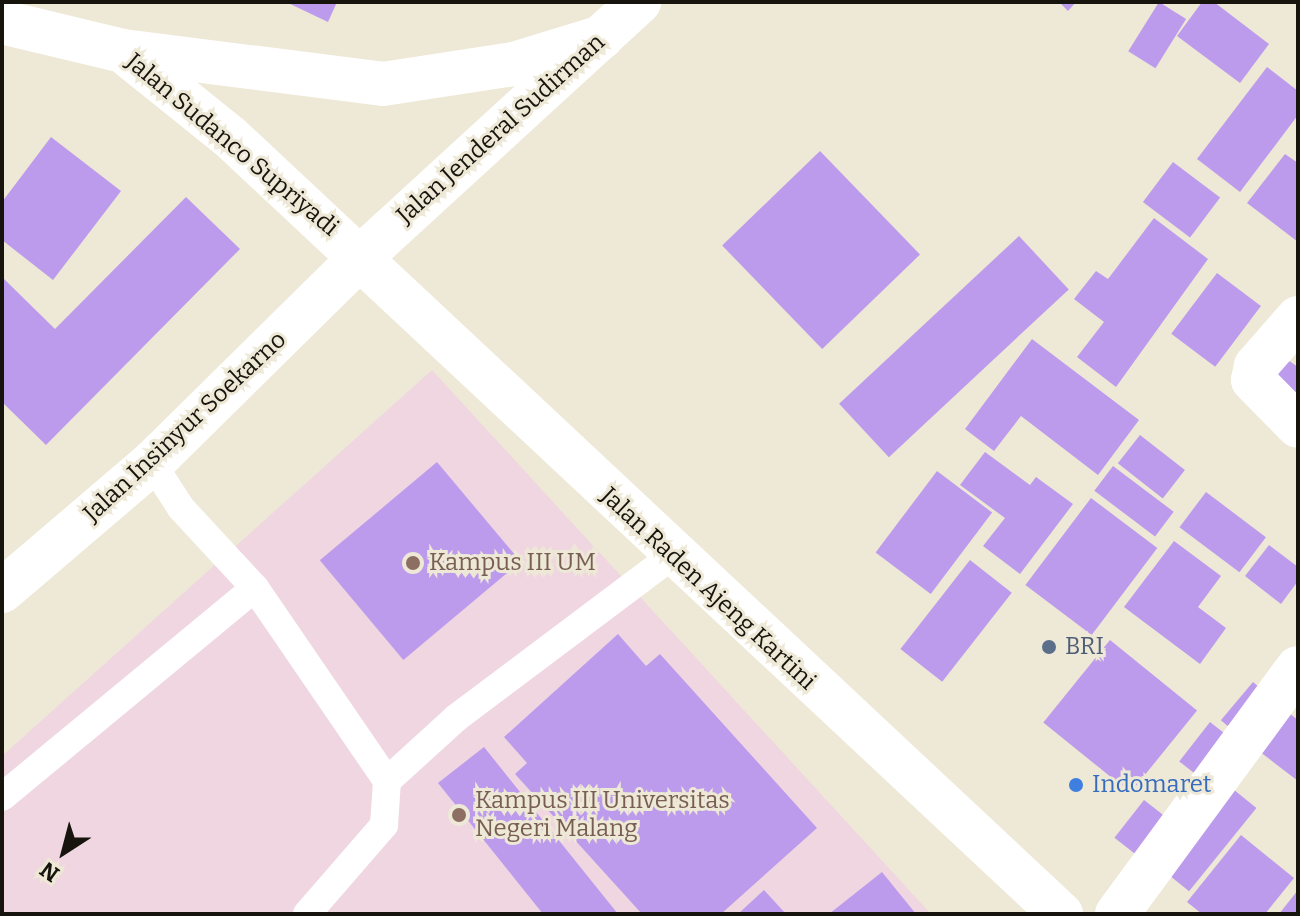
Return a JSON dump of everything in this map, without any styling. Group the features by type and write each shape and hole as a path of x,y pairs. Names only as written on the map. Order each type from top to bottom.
{"main road":[{"name":"Jalan Jenderal Sudirman","path":"362,256 639,2"},
{"name":"Jalan Sudanco Supriyadi","path":"2,22 123,51 362,256"},
{"path":"123,51 383,84 514,64 602,37"},
{"name":"Jalan Insinyur Soekarno","path":"2,591 152,463 362,256"},
{"name":"Jalan Raden Ajeng Kartini","path":"362,256 673,555 1061,914"},
{"path":"1298,318 1256,366 1253,380 1298,426"},
{"path":"1117,914 1298,668"}],"lane":[{"path":"152,463 181,508 255,588 387,781 384,825 307,914"},
{"path":"387,781 456,718 673,555"},
{"path":"2,797 255,588"}],"shaded area":[{"name":"Kampus III UM","path":"432,370 931,914 2,914 2,756"}],"building":[{"path":"286,2 337,2 328,22"},
{"path":"1059,2 1076,2 1068,11"},
{"path":"1159,2 1186,19 1155,68 1128,51"},
{"path":"1202,2 1214,2 1269,44 1240,83 1177,36"},
{"path":"1267,67 1298,91 1298,115 1240,192 1197,159"},
{"path":"51,137 121,191 53,280 2,240 2,202"},
{"path":"820,151 920,255 822,349 722,245"},
{"path":"1285,154 1298,163 1298,242 1247,203"},
{"path":"1173,162 1220,198 1190,237 1143,202"},
{"path":"186,197 240,249 46,445 2,402 2,277 55,329"},
{"path":"1154,218 1208,259 1116,387 1077,357 1104,322 1074,299 1096,271 1108,279"},
{"path":"1019,236 1069,289 889,457 839,404"},
{"path":"1217,273 1261,306 1215,367 1171,334"},
{"path":"1032,339 1139,420 1098,475 1021,416 994,451 965,429"},
{"path":"1282,356 1298,367 1298,419 1258,388"},
{"path":"1140,435 1185,470 1163,498 1118,463"},
{"path":"985,452 1030,485 1036,477 1073,504 1020,574 983,546 1005,518 960,485"},
{"path":"437,462 521,562 403,660 320,560"},
{"path":"1113,466 1174,512 1155,536 1094,491"},
{"path":"937,471 992,513 931,594 876,552"},
{"path":"1206,492 1266,537 1239,572 1180,527"},
{"path":"1091,498 1157,548 1092,635 1025,585"},
{"path":"1174,541 1221,576 1198,607 1226,628 1200,664 1124,607"},
{"path":"1269,545 1298,567 1298,581 1281,604 1245,576"},
{"path":"970,560 1012,593 942,682 900,649"},
{"path":"618,634 646,666 660,654 817,828 721,914 642,914 515,774 527,763 504,737"},
{"path":"1110,640 1197,710 1130,793 1043,722"},
{"path":"1253,682 1271,697 1238,735 1221,720"},
{"path":"1276,703 1298,720 1298,781 1247,742"},
{"path":"1210,722 1237,743 1206,782 1179,761"},
{"path":"484,747 618,914 543,914 438,783"},
{"path":"1223,781 1256,808 1189,891 1156,864"},
{"path":"1144,800 1173,823 1144,861 1114,838"},
{"path":"1241,835 1294,878 1265,914 1202,914 1187,902"},
{"path":"882,872 916,914 829,914"},
{"path":"764,890 786,914 738,914"},
{"path":"1298,890 1298,914 1279,914"}],"place":[{"name":"Kampus III UM","path":"413,563"},
{"name":"BRI","path":"1049,647"},
{"name":"Indomaret","path":"1076,785"},
{"name":"Kampus III Universitas Negeri Malang","path":"459,815"}]}
